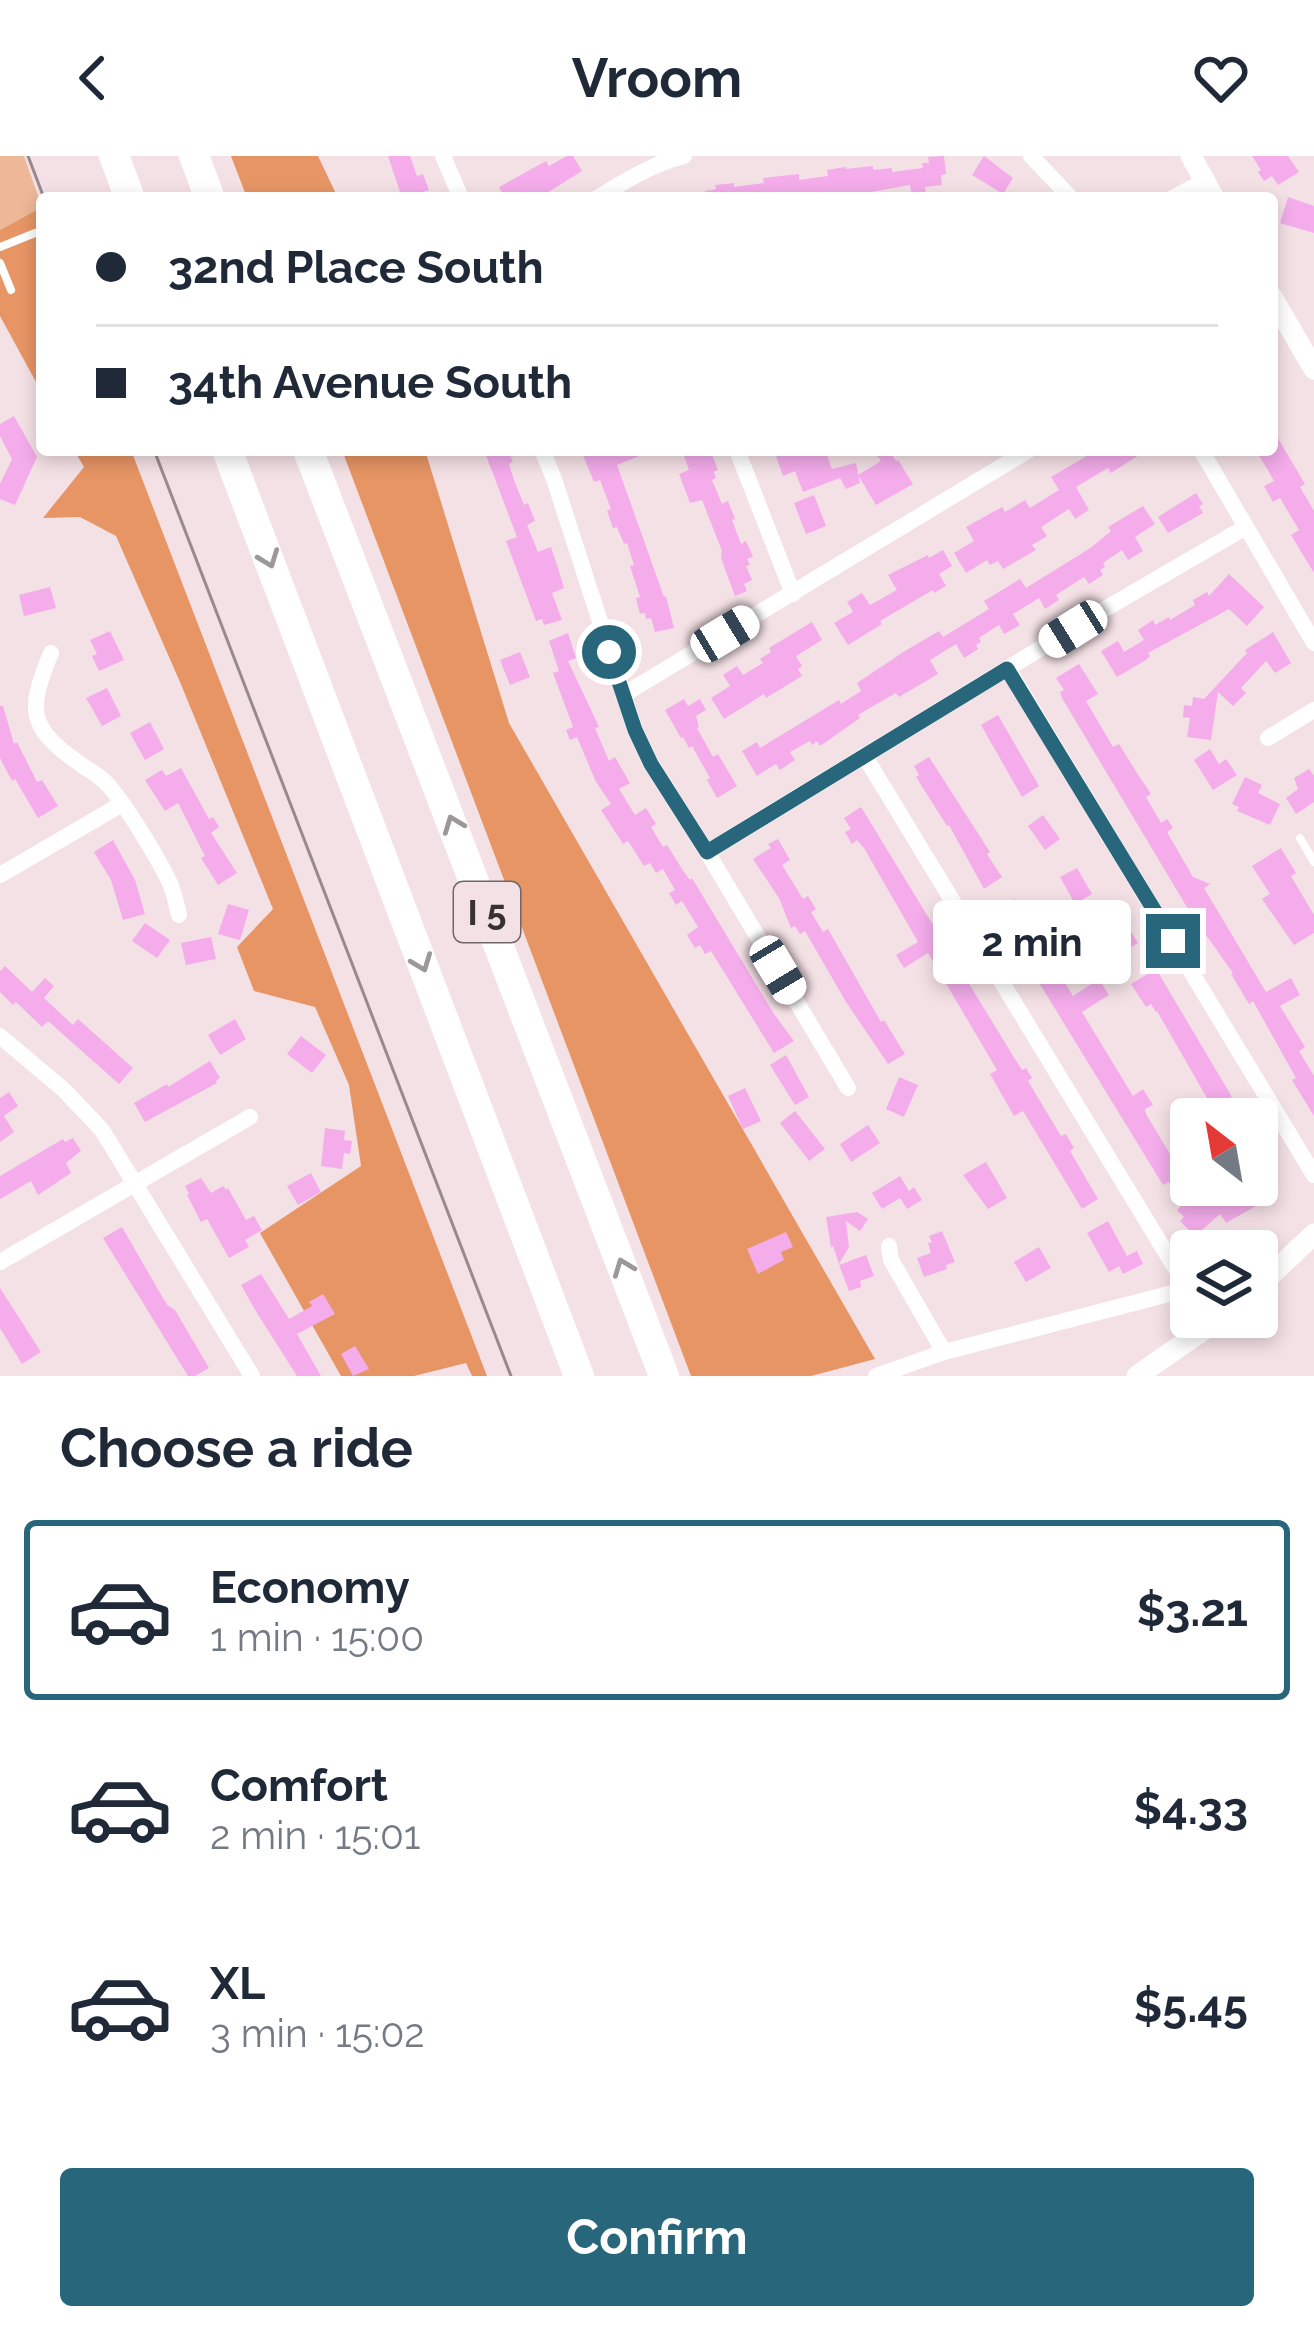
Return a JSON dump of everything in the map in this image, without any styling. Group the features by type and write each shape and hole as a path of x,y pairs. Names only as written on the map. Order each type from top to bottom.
{"highway":[{"path":"114,156 128,192"},
{"path":"194,156 208,192"},
{"name":"I 5","path":"229,456 579,1376"},
{"name":"I 5","path":"310,456 664,1376"}],"main road":[{"path":"1191,156 1210,190"},
{"path":"1278,307 1314,369"},
{"path":"1278,1268 1314,1234"},
{"path":"1138,1376 1189,1338"}],"street":[{"path":"443,156 458,192"},
{"path":"608,192 638,173 683,156"},
{"path":"1031,156 1065,192"},
{"path":"544,456 635,730 651,764 848,1088"},
{"path":"739,456 793,594"},
{"path":"1205,456 1314,643"},
{"path":"623,695 793,594 1001,458"},
{"path":"707,852 1246,527"},
{"path":"51,653 39,681 35,717 58,748 106,782 170,882 179,915"},
{"path":"1007,669 1314,1174"},
{"path":"1268,738 1314,710"},
{"path":"864,755 1170,1260"},
{"path":"0,874 122,804"},
{"path":"0,1036 64,1090 102,1130 252,1376"},
{"path":"0,1262 250,1117"},
{"path":"889,1246 891,1260 944,1352"},
{"path":"876,1376 944,1352 1170,1296"}],"lane":[{"path":"0,247 35,233"},
{"path":"0,263 11,290"},
{"path":"1300,838 1314,862"}],"shaded area":[{"path":"0,156 24,156 37,192 36,210 0,230"},
{"path":"231,156 318,156 335,192 245,192"},
{"path":"36,210 36,382 0,316 0,230"},
{"path":"78,456 133,456 487,1376 472,1376 466,1363 414,1376 341,1376 260,1233 361,1166 349,1085 315,1007 254,991 237,947 273,909 116,536 80,517 43,518 84,467"},
{"path":"344,456 427,456 509,723 875,1359 811,1376 691,1376"}],"building":[{"path":"388,156 410,156 417,176 423,174 429,190 400,192"},
{"path":"573,156 582,171 549,192 502,192 499,187 546,161 549,166"},
{"path":"944,156 946,174 941,175 942,185 925,187 926,192 911,192 910,185 871,192 705,192 716,189 715,185 764,183 763,178 828,176 827,170 845,167 892,168 892,172 923,168 928,157"},
{"path":"984,156 1013,178 1000,192 972,175"},
{"path":"1252,156 1288,156 1299,172 1278,185 1272,176 1264,181"},
{"path":"1288,197 1314,206 1314,233 1280,223"},
{"path":"14,416 37,457 15,505 0,499 0,484 12,459 0,436 0,424"},
{"path":"1278,438 1305,484 1300,487 1314,511 1314,573 1291,535 1299,530 1280,498 1273,502 1264,486 1274,481 1259,456 1278,456"},
{"path":"486,456 510,456 514,480 535,521 527,525 538,552 551,547 557,565 564,588 552,593 562,620 544,625 542,619 536,621 506,541 517,537"},
{"path":"583,456 639,456 617,465 674,628 655,632 651,618 640,614 627,543 617,527 613,528 600,480 594,482"},
{"path":"684,456 713,456 718,470 712,480 722,504 728,501 741,544 746,541 753,557 747,559 752,580 744,584 747,591 735,596 702,500 690,503 679,474 689,470"},
{"path":"776,456 827,456 832,469 856,463 860,483 846,489 840,478 803,492 795,471 783,476"},
{"path":"878,456 893,456 913,484 876,505 858,475 881,461"},
{"path":"1087,456 1138,456 1076,487 1089,510 1075,519 1069,509 1041,527 1047,536 1032,545 1036,550 1003,569 998,561 990,565 987,560 966,573 954,553 974,541 966,527 1025,500 1030,508 1059,490 1051,477"},
{"path":"1196,493 1203,513 1168,533 1158,517"},
{"path":"814,495 826,526 806,534 794,503"},
{"path":"1143,506 1155,524 1135,537 1143,551 1128,560 1122,550 1103,563 1103,575 1089,584 1084,577 1056,595 1059,600 1045,609 1039,598 1013,614 1020,625 1004,634 999,625 979,638 978,649 964,658 956,644 930,660 938,674 858,715 820,746 810,741 790,752 795,760 780,770 776,764 757,776 742,751 757,742 760,748 839,700 841,704 861,691 857,683 905,651 939,631 943,637 989,609 984,601 1020,579 1026,588 1092,547 1111,531 1108,527"},
{"path":"943,550 952,566 939,574 946,586 880,621 848,645 834,623 853,612 847,602 862,593 870,605 897,590 888,575"},
{"path":"1229,574 1264,607 1247,626 1229,609 1148,653 1146,660 1117,677 1101,651 1118,641 1124,652 1144,640 1138,630 1153,620 1155,625 1170,620 1195,605 1193,600 1207,592 1209,596"},
{"path":"50,587 56,608 24,616 19,595"},
{"path":"812,622 822,640 796,656 802,676 724,719 711,698 730,686 723,675 737,666 743,675 763,663 760,659 771,652 769,648"},
{"path":"110,631 124,660 99,671 90,640"},
{"path":"1273,632 1291,663 1275,673 1266,661 1241,688 1246,693 1233,706 1218,692 1211,740 1187,737 1190,718 1183,717 1184,705 1192,706 1193,697 1204,699 1245,650"},
{"path":"568,633 576,658 568,661 599,727 595,728 609,761 615,757 630,783 619,789 635,815 646,808 663,847 667,845 692,878 794,1041 774,1053 711,951 705,954 700,945 695,948 687,935 698,927 682,901 676,905 669,893 675,890 663,869 656,873 650,863 644,866 601,810 611,804 577,737 570,740 566,730 573,727 553,673 559,671 549,641"},
{"path":"520,652 530,677 510,685 500,660"},
{"path":"1079,664 1098,694 1086,701 1113,747 1119,744 1151,794 1146,797 1161,823 1167,819 1173,828 1167,832 1193,877 1210,884 1204,888 1266,992 1291,978 1300,995 1280,1006 1305,1047 1299,1051 1314,1076 1314,1116 1253,1001 1249,1004 1191,914 1062,698 1064,690 1056,678"},
{"path":"107,688 121,716 102,726 86,698"},
{"path":"684,699 688,706 700,699 706,710 696,716 697,728 737,786 717,798 692,746 681,738 665,710"},
{"path":"0,706 14,744 17,742 37,782 42,780 58,806 38,818 0,758"},
{"path":"998,715 1039,786 1022,797 981,725"},
{"path":"150,722 164,749 145,760 130,733"},
{"path":"1210,749 1219,764 1226,759 1237,775 1213,790 1194,760"},
{"path":"929,757 1002,877 984,889 916,777 914,766"},
{"path":"181,768 209,819 213,817 219,827 211,833 237,873 218,885 178,803 165,811 145,780 162,770 166,776"},
{"path":"1309,769 1314,776 1314,802 1296,814 1286,798 1298,789 1294,778"},
{"path":"1245,777 1262,785 1258,793 1280,804 1270,825 1237,811 1239,807 1232,804"},
{"path":"861,807 1015,1059 1022,1070 1026,1068 1032,1078 1028,1081 1061,1136 1066,1134 1074,1148 1070,1151 1098,1199 1082,1209 1023,1111 1014,1116 990,1074 997,1070 928,953 904,968 896,955 918,942 864,848 857,840 852,844 845,832 851,829 844,818"},
{"path":"1043,815 1060,839 1045,850 1028,826"},
{"path":"778,839 790,860 782,865 803,899 808,896 823,932 828,929 881,1022 905,1054 888,1064 805,931 800,934 795,926 791,928 779,898 753,859"},
{"path":"113,840 135,880 145,914 123,920 111,880 94,852"},
{"path":"1281,848 1314,915 1314,933 1294,945 1262,899 1270,894 1252,866"},
{"path":"1077,868 1092,894 1075,904 1060,877"},
{"path":"1015,899 1043,945 1068,930 1079,947 1053,963 1073,996 1099,979 1109,995 1082,1012 1133,1096 1143,1089 1153,1105 1145,1109 1146,1114 1170,1154 1170,1184 1163,1185 1027,963 1031,961 1016,935 1012,937 996,910"},
{"path":"228,904 249,910 240,940 218,934"},
{"path":"1122,917 1138,943 1121,953 1105,927"},
{"path":"145,923 170,940 157,958 132,941"},
{"path":"211,937 216,959 186,965 181,943"},
{"path":"5,966 32,992 45,978 54,986 44,998 73,1025 78,1019 133,1068 119,1084 48,1021 42,1027 0,992 0,971"},
{"path":"1156,969 1232,1097 1207,1098 1157,1011 1151,1004 1146,1007 1131,984"},
{"path":"235,1019 246,1039 220,1055 208,1035"},
{"path":"301,1036 326,1055 312,1073 287,1054"},
{"path":"786,1055 809,1097 795,1105 770,1065"},
{"path":"210,1061 220,1078 217,1083 145,1122 134,1103"},
{"path":"899,1077 918,1085 904,1117 886,1109"},
{"path":"745,1088 761,1121 743,1129 728,1096"},
{"path":"9,1092 18,1106 4,1116 14,1132 0,1142 0,1098"},
{"path":"795,1111 825,1149 809,1161 780,1123"},
{"path":"868,1125 880,1143 851,1162 840,1144"},
{"path":"325,1128 345,1131 344,1140 352,1141 342,1169 321,1166"},
{"path":"73,1138 81,1151 66,1163 71,1173 38,1195 31,1181 0,1199 0,1176 63,1139"},
{"path":"986,1162 1007,1198 988,1209 963,1175"},
{"path":"311,1173 321,1192 298,1205 287,1186"},
{"path":"900,1176 922,1200 907,1209 900,1198 882,1209 872,1193"},
{"path":"201,1178 211,1193 228,1188 246,1220 254,1216 262,1230 245,1240 249,1247 229,1258 187,1195 185,1186"},
{"path":"1181,1206 1256,1206 1226,1223 1220,1214 1202,1230 1189,1230 1177,1210"},
{"path":"857,1212 868,1219 860,1231 846,1221 849,1247 839,1264 826,1217"},
{"path":"1108,1221 1127,1256 1137,1251 1143,1264 1123,1274 1119,1266 1109,1272 1087,1233"},
{"path":"122,1227 209,1368 195,1376 188,1376 103,1238"},
{"path":"942,1231 955,1262 924,1277 917,1258 931,1253 929,1236"},
{"path":"786,1232 793,1247 781,1252 784,1260 758,1274 747,1249"},
{"path":"1039,1247 1051,1268 1026,1282 1014,1262"},
{"path":"866,1255 874,1276 849,1291 839,1265"},
{"path":"261,1274 289,1319 323,1294 335,1314 297,1334 321,1376 297,1376 257,1313 241,1285"},
{"path":"0,1288 41,1352 22,1364 0,1328"},
{"path":"355,1346 369,1369 353,1376 341,1354"}],"tram line":[{"path":"28,156 42,192"},
{"path":"156,456 511,1376"}],"route":[{"path":"609,652 651,764 707,852 1007,669 1173,941"}]}
